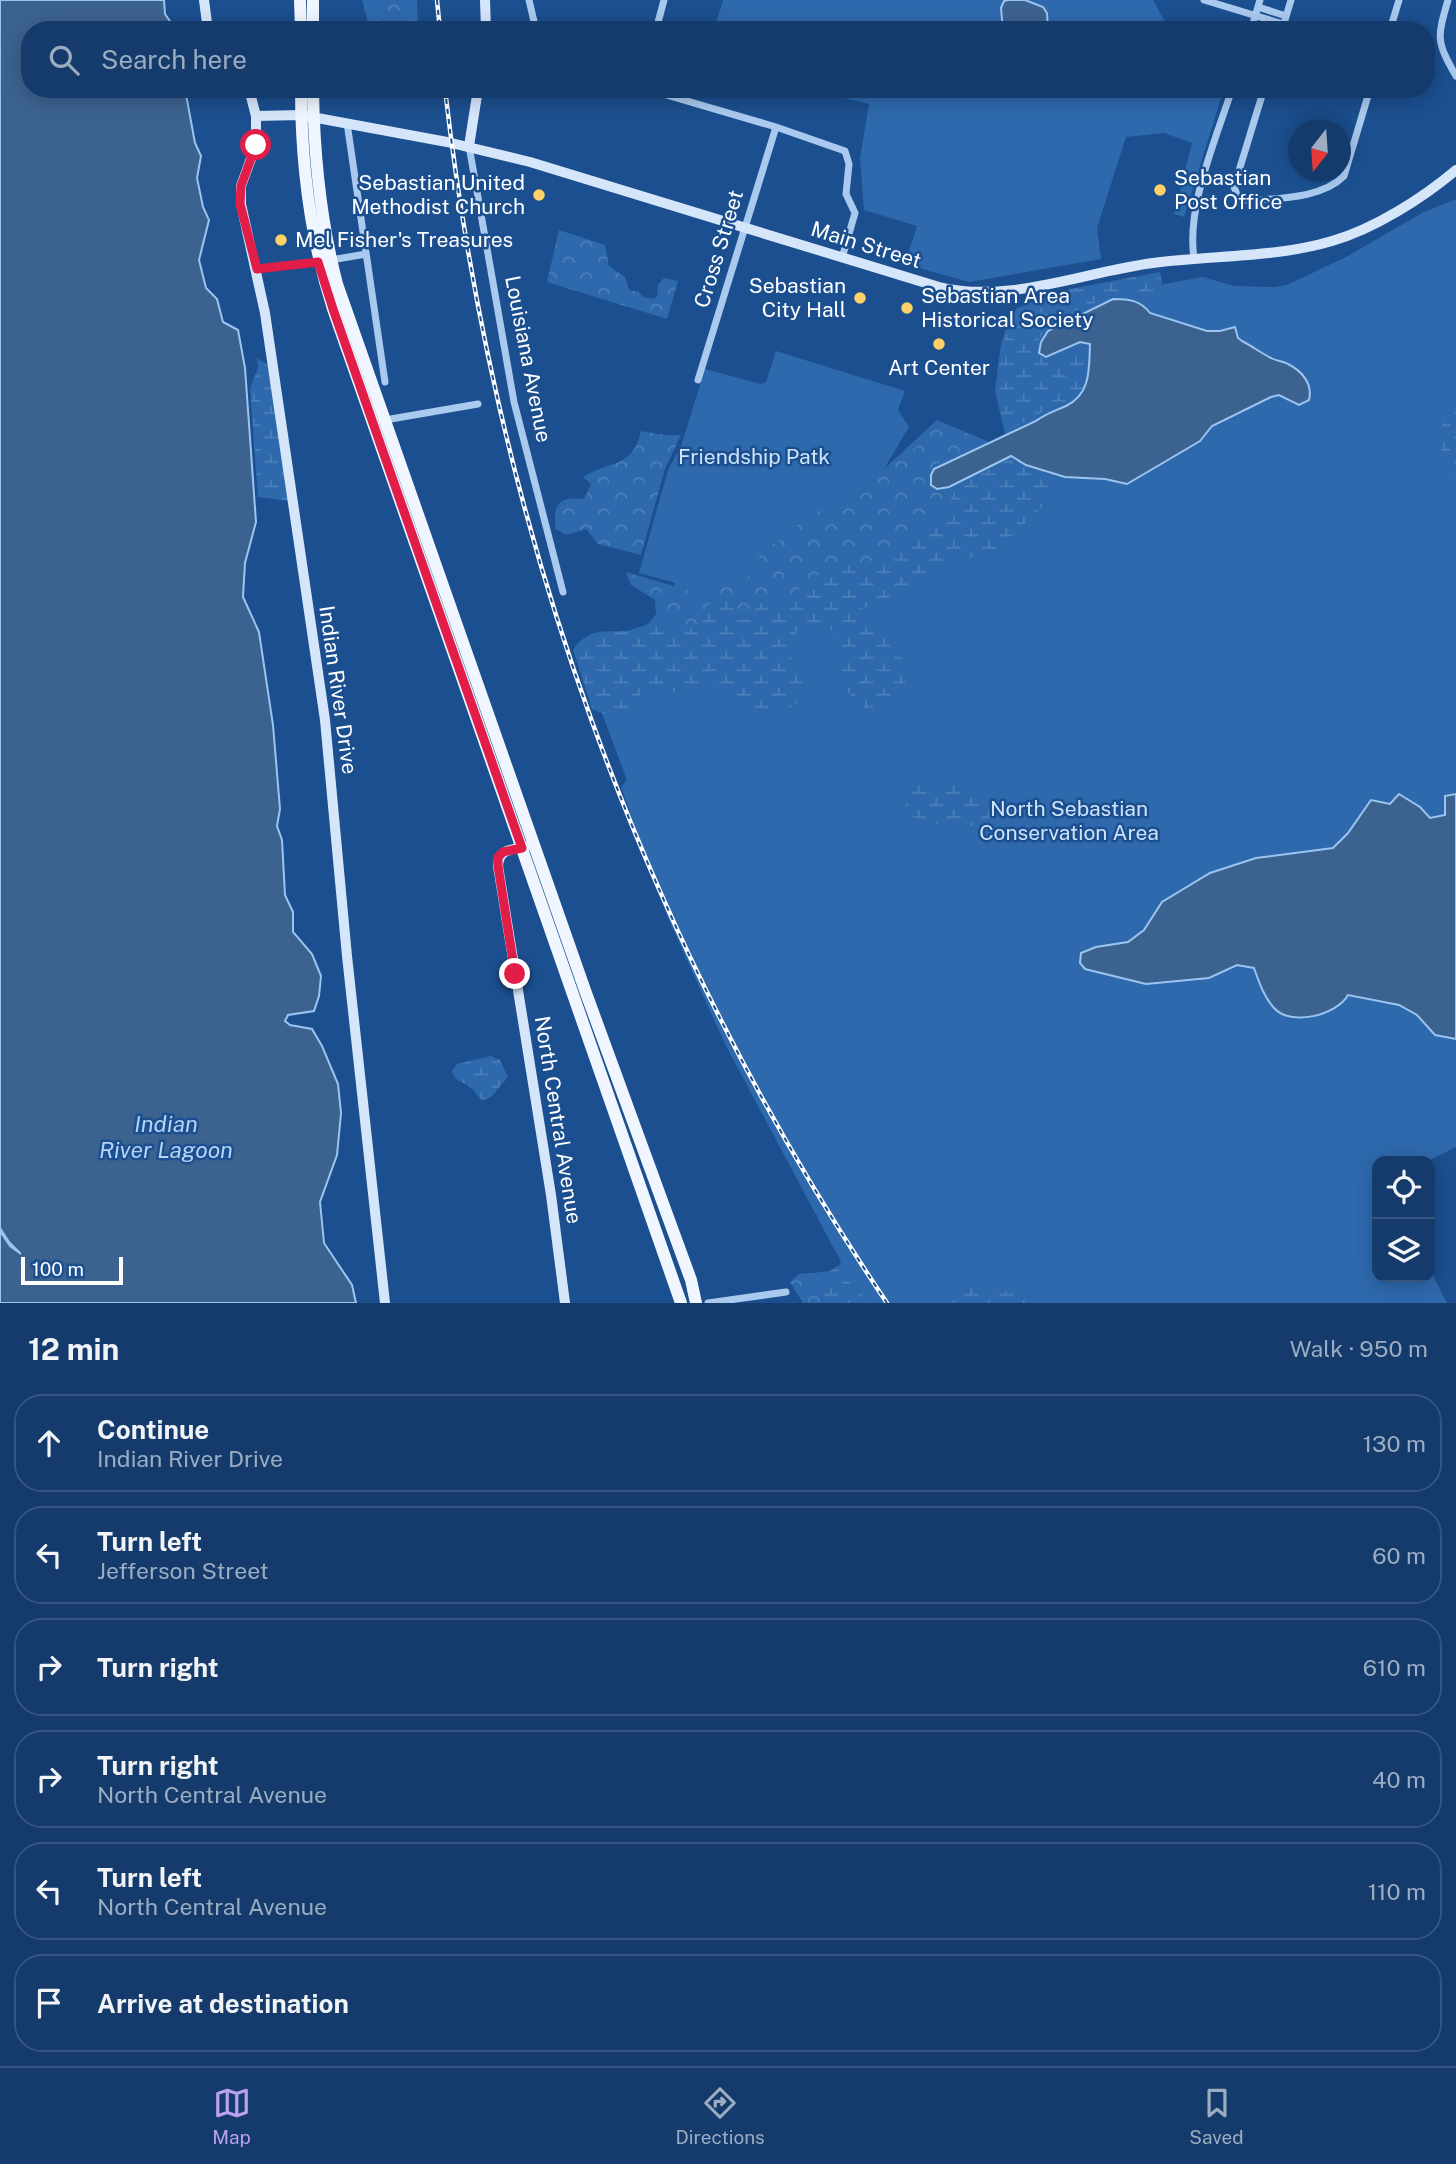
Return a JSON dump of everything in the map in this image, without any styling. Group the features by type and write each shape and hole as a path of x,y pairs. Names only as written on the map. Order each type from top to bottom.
{"main road":[{"path":"300,0 300,21"},
{"path":"313,0 313,21"},
{"path":"303,98 307,116"},
{"path":"311,98 307,116 306,188 325,261 366,402 393,444 528,846"},
{"path":"325,261 345,309 380,425 580,994 681,1303"},
{"path":"580,994 691,1280 695,1303"},
{"path":"676,1286 695,1303"}],"street":[{"path":"204,0 207,21"},
{"path":"485,0 486,21"},
{"path":"530,0 534,21"},
{"path":"658,21 664,0"},
{"path":"1203,0 1255,15 1286,16"},
{"path":"1284,21 1291,0"},
{"path":"1393,21 1399,0"},
{"path":"1448,0 1439,30 1441,51 1456,76"},
{"name":"Indian River Drive","path":"251,98 256,116 256,145 241,186 240,204 257,269 325,720 347,956 385,1303"},
{"name":"Louisiana Avenue","path":"477,98 469,146 514,402 563,592"},
{"path":"677,98 776,127 845,151 849,164 846,194 855,214 842,258"},
{"path":"1194,258 1191,240 1194,214 1229,98"},
{"path":"1261,98 1234,187 1238,197 1248,201 1309,193 1336,184 1344,176 1367,98"},
{"name":"Main Street","path":"256,116 307,116 469,146 530,162 939,287 973,294 1034,286 1150,263 1287,251 1335,240 1357,232 1416,199 1456,170"},
{"path":"347,123 385,383"},
{"name":"Cross Street","path":"698,380 776,127"},
{"path":"257,269 366,254"},
{"path":"380,425 478,404"},
{"name":"North Central Avenue","path":"528,846 503,852 498,857 498,866 551,1195 565,1303"},
{"path":"708,1303 786,1292"}],"green space":[{"path":"362,0 417,0 418,21 368,21"},
{"path":"723,0 1153,0 1165,21 717,21"},
{"path":"845,98 1221,98 1184,217 1174,214 1192,143 1164,133 1126,137 1097,228 1101,259 969,282 905,264 917,226 864,210 860,158 869,104"},
{"name":"North Sebastian Conservation Area","path":"1456,199 1456,1147 1435,1158 1372,1156 1372,1282 1435,1282 1435,1280 1447,1303 871,1303 843,1276 839,1265 841,1262 725,1044 667,916 621,787 627,780 577,647 665,619 675,583 639,573 668,470 681,446 705,369 761,384 766,382 776,351 905,391 898,410 909,427 884,469 937,420 989,442 1005,434 995,391 1001,344 1011,312 1203,277 1234,286 1287,285 1346,257 1424,212"},
{"path":"559,230 605,245 609,266 625,277 629,290 639,292 643,297 654,299 658,285 664,278 678,281 667,319 547,282"},
{"path":"1160,272 1162,283 1156,293 1113,296 1082,307 1060,322 1048,326 1038,341 1036,354 1047,360 1081,345 1087,345 1085,383 1081,391 1063,404 1047,408 1032,419 1005,430 998,396 998,368 1004,341 1017,308 1070,289"},
{"path":"257,358 269,366 289,501 258,497 250,388 258,368"},
{"path":"1456,411 1456,486 1435,432"},
{"path":"943,425 975,436 981,442 933,466 925,473 929,488 937,492 956,487 947,509 902,552 834,567 806,582 794,596 758,604 749,619 742,621 726,593 703,637 691,628 665,622 656,614 655,600 631,585 626,572 697,593 713,581 742,587 765,547 779,542 795,527 841,495 876,480 894,460 908,456 928,434"},
{"path":"641,431 681,435 665,469 641,555 598,544 586,529 566,535 556,529 555,514 559,504 563,500 584,499 591,484 583,477 627,457 637,443"},
{"path":"1010,459 1025,468 1069,481 999,549 946,565 887,598 855,612 859,624 882,632 892,650 910,665 903,690 886,707 865,708 841,686 841,635 824,626 803,621 792,641 789,655 799,667 804,690 794,706 765,715 750,713 730,698 713,672 687,692 642,692 630,713 604,714 592,709 573,650 589,635 636,629 646,625 656,614 665,622 691,628 703,637 705,610 726,593 742,620 749,619 758,604 794,596 806,583 835,567 902,552 947,509 956,487"},
{"path":"924,781 956,785 980,793 1011,811 1009,821 954,826 927,823 915,818 904,811 909,793"},
{"path":"491,1056 500,1060 508,1077 491,1097 483,1100 457,1079 452,1071 457,1064"},
{"path":"839,1265 843,1276 871,1303 821,1303 823,1272"},
{"path":"823,1272 821,1303 803,1303 790,1282 799,1274"},
{"path":"979,1283 1045,1303 936,1303 956,1286"}],"water":[{"name":"Indian River Lagoon","path":"0,0 164,0 165,14 170,21 21,21 21,98 187,98 195,143 201,156 197,178 203,207 209,220 199,260 206,288 217,299 223,322 238,330 245,368 256,522 245,563 243,597 259,632 273,725 280,809 277,826 282,840 285,895 293,912 293,932 312,954 321,976 314,1011 288,1015 285,1021 290,1025 312,1029 338,1084 341,1113 337,1155 320,1202 324,1243 352,1285 356,1303 0,1303 0,1231 10,1246 21,1254 0,1228"},
{"path":"1025,0 1043,7 1047,21 1002,21 1001,8 1004,1"},
{"path":"1113,299 1134,301 1150,313 1207,331 1235,327 1238,338 1242,341 1298,370 1308,383 1309,400 1299,405 1279,395 1271,397 1212,426 1200,441 1127,484 1105,479 1065,477 1026,465 1011,456 949,487 937,489 931,485 934,469 1066,406 1080,395 1087,380 1090,344 1080,342 1046,357 1039,353 1041,342 1048,331"},
{"path":"1399,794 1420,807 1430,818 1445,815 1445,796 1456,794 1456,1039 1435,1035 1417,1015 1399,1005 1348,995 1324,1013 1302,1018 1282,1014 1267,999 1254,968 1237,965 1209,978 1146,984 1085,969 1080,963 1081,953 1096,947 1128,942 1144,930 1162,902 1210,873 1256,858 1333,848 1348,833 1371,800 1390,804"}],"railway":[{"path":"437,0 439,21"},
{"path":"446,98 468,252 501,412 542,569 592,723 652,874 721,1020 799,1164 887,1303"}],"place":[{"name":"Sebastian Post Office","path":"1160,190"},
{"name":"Sebastian United Methodist Church","path":"539,195"},
{"name":"Mel Fisher's Treasures","path":"281,240"},
{"name":"Sebastian City Hall","path":"860,298"},
{"name":"Sebastian Area Historical Society","path":"907,308"},
{"name":"Art Center","path":"939,344"}],"route":[{"path":"256,145 241,186 240,204 257,269 318,262 522,848 503,852 498,857 515,974"}],"park label":[{"name":"Friendship Patk","path":"754,457"}]}
